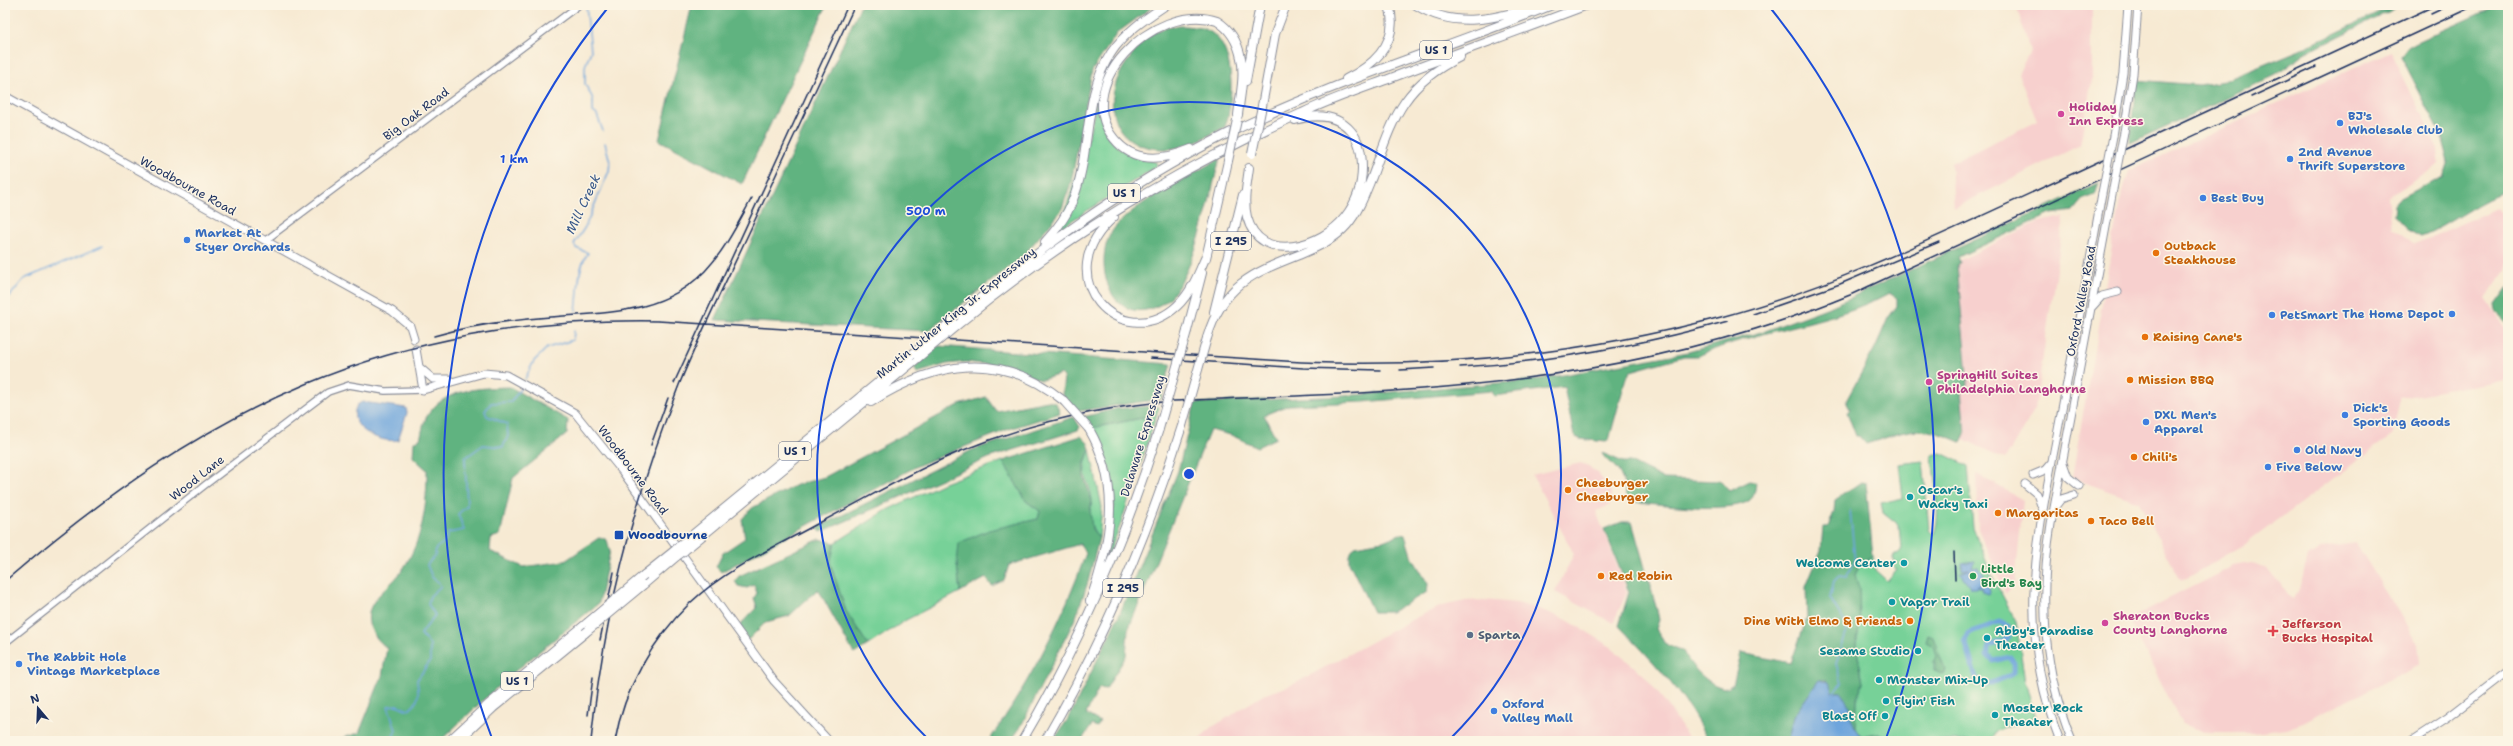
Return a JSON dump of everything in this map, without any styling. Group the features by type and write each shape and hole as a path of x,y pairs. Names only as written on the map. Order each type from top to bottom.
{"highway":[{"path":"1031,257 1059,226 1072,202 1078,182 1096,87 1106,61 1128,33 1166,5"},
{"name":"I 295","path":"1238,118 1260,5"},
{"name":"I 295","path":"1045,741 1096,648 1128,577 1182,426 1210,328 1249,168 1280,5"},
{"path":"1275,34 1286,5"},
{"path":"1318,93 1364,69 1382,53 1392,28 1389,5"},
{"path":"1416,5 1442,17 1467,21 1494,18 1544,5"},
{"name":"Martin Luther King Jr. Expressway","path":"458,741 493,708 643,585 679,551 952,321 1031,257 1116,198 1222,137 1318,93 1552,5"},
{"name":"Martin Luther King Jr. Expressway","path":"449,741 489,704 644,575 679,551 961,322 1035,264 1134,200 1204,160 1326,102 1588,5"},
{"path":"1222,137 1182,153 1162,158 1137,156 1123,148 1108,130 1101,108 1106,81 1122,50 1143,29 1169,15 1191,12 1214,18 1229,31 1240,51 1242,68 1238,118"},
{"path":"1210,328 1227,296 1246,278 1325,243 1346,226 1362,202 1392,123 1407,97 1418,85 1439,68 1496,39"},
{"path":"1249,168 1246,204 1248,220 1256,233 1271,244 1287,247 1310,243 1332,231 1350,211 1358,192 1362,170 1360,148 1351,130 1339,121 1322,116 1303,118 1277,125"},
{"name":"Delaware Expressway","path":"1022,741 1075,644 1120,542 1159,428 1188,331 1238,118"},
{"path":"1134,200 1099,232 1086,258 1086,274 1090,290 1107,311 1122,318 1138,321 1163,316 1177,306 1187,294 1207,254"},
{"path":"842,420 912,379 957,366 984,366 1012,372 1040,383 1064,400 1089,429 1098,445 1107,471 1111,510 1103,560 1075,644"}],"main road":[{"name":"Oxford Valley Road","path":"2060,741 2043,688 2034,628 2033,581 2042,510 2113,136 2123,73 2128,5"},
{"name":"Oxford Valley Road","path":"2072,741 2054,686 2045,627 2045,568 2053,510 2124,132 2133,74 2138,5"},
{"name":"Woodbourne Road","path":"5,96 392,311 410,326 414,338"},
{"path":"2091,309 2102,296 2118,292"},
{"path":"416,349 423,390"},
{"path":"419,367 433,379 464,378"},
{"name":"Woodbourne Road","path":"423,390 484,373 506,374 575,413 622,471 774,681 829,741"},
{"path":"2063,458 2068,478 2079,486"},
{"path":"2033,475 2045,470 2052,459"},
{"path":"2025,484 2037,494 2042,510"},
{"path":"2053,510 2061,499 2074,495"},
{"path":"2412,741 2447,718 2508,671"}],"street":[{"name":"Big Oak Road","path":"266,240 579,5"},
{"name":"Wood Lane","path":"5,643 201,488 328,392 349,385 385,392 423,390"}],"shaded area":[{"path":"2016,5 2092,5 2092,80 2080,145 1954,208 1951,163 2037,121 2018,74 2030,51"},
{"path":"2391,51 2438,149 2439,164 2388,197 2392,228 2416,244 2496,208 2508,224 2508,262 2506,270 2486,299 2508,331 2508,376 2504,380 2400,398 2393,434 2247,543 2181,581 2139,502 2072,478 2119,205 2129,171"},
{"path":"2064,217 2035,409 2005,459 1906,411 1952,264 2038,222"},
{"path":"1581,463 1597,472 1611,491 1610,505 1596,511 1627,592 1613,623 1555,592 1574,554 1532,475"},
{"path":"1977,474 2023,500 2015,585 2006,594 1978,529"},
{"name":"Jefferson Bucks Hospital","path":"2356,543 2418,644 2420,664 2303,723 2286,729 2254,733 2207,733 2182,724 2129,619 2233,566 2251,563 2267,568 2289,595 2294,598 2299,589 2308,557 2322,548"},
{"path":"1484,600 1517,603 1542,610 1567,620 1604,642 1643,674 1669,707 1690,741 1197,741 1211,728 1263,695 1294,684 1417,617 1442,606 1466,601"}],"green space":[{"path":"692,5 827,5 742,184 659,140"},
{"path":"861,5 1155,5 1117,33 1092,71 1071,183 1061,211 1023,256 928,331 715,320"},
{"path":"2396,5 2402,5 2304,54 2276,75 2130,143 2136,80 2199,85 2224,81 2300,50"},
{"path":"2499,5 2508,5 2508,192 2476,205 2443,226 2421,236 2406,228 2394,215 2395,204 2399,199 2443,176 2449,162 2442,136 2401,56 2407,47 2414,43"},
{"path":"1185,26 1209,31 1218,38 1224,49 1228,61 1231,89 1228,116 1225,127 1195,142 1171,149 1144,146 1130,140 1120,130 1114,117 1112,103 1115,88 1121,72 1140,44 1146,38 1160,29"},
{"path":"1098,94 1102,122 1112,141 1129,154 1141,159 1156,162 1157,166 1060,228 1090,130"},
{"path":"1220,158 1202,230 1196,249 1181,282 1171,297 1156,307 1136,310 1124,306 1115,298 1108,286 1105,273 1104,259 1106,245 1111,233 1131,212 1145,202"},
{"path":"2099,183 2095,195 2082,200 2073,211 2050,214 1958,257 1960,262 1957,266 1968,385 1966,389 1962,383 1961,390 1965,434 1961,442 1946,436 1923,430 1903,432 1866,444 1859,436 1856,436 1847,412 1850,410 1846,401 1876,346 1888,318 1897,306 1897,298 1889,293 1867,304 1819,320 1745,339 1698,356 1684,356 1631,371 1626,378 1609,440 1606,442 1580,439 1574,436 1564,387 1494,396 1492,391 1363,402 1289,405 1264,415 1276,438 1257,447 1231,435 1210,430 1128,630 1126,656 1106,689 1099,688 1086,714 1100,722 1097,727 1092,725 1081,741 1053,741 1070,716 1120,613 1178,471 1195,403 1343,396 1536,380 1688,352 1765,331 1832,306"},
{"path":"2508,287 2508,323 2496,311 2495,305"},
{"path":"938,346 1171,364 1161,399 1079,411 1062,395 1064,377 1061,374 1041,380 1003,366 966,362 947,364 917,373 914,367"},
{"path":"510,387 568,420 567,434 513,478 500,535 491,538 490,551 523,567 565,561 600,537 607,540 610,551 599,603 508,677 440,741 332,741 359,733 382,676 387,648 379,641 370,628 368,617 375,600 395,580 410,558 419,534 425,509 427,470 413,457 414,442 420,439 426,418 433,408 452,395 474,389"},
{"path":"986,397 996,411 1048,401 1056,403 1060,413 1009,429 919,465 721,572 716,567 723,553 745,538 742,519 752,508 796,485 825,477 959,405"},
{"path":"1150,406 1159,407 1121,523 1105,565 1113,518 1113,483 1104,454 1092,428 1147,417 1152,411"},
{"path":"1150,406 1152,411 1147,417 1092,428 1083,417 1115,409"},
{"path":"1074,417 1080,427 1078,430 991,457 821,532 817,528 972,450"},
{"path":"1081,436 1088,443 1090,449 1084,465 1084,477 1092,501 1090,510 1092,529 1099,538 1088,582 1076,617 1020,728 1011,741 989,741 1018,696 1044,650 1067,602 1086,553 1080,544 1009,565 1004,580 992,586 986,578 960,592 957,564 959,543 989,530 1038,519 1040,511 1026,501 1003,461"},
{"path":"1090,449 1102,507 1099,538 1094,532 1090,521 1092,500 1085,476 1085,466"},
{"path":"1602,453 1623,462 1630,462 1664,479 1719,481 1725,485 1729,491 1750,481 1756,483 1753,496 1750,500 1741,504 1727,507 1672,506 1627,501 1624,483 1618,471"},
{"path":"1941,453 1968,466 1973,527 1991,574 2016,621 2025,682 2036,717 1997,731 1994,737 1988,741 1895,741 1878,733 1862,736 1856,732 1857,698 1863,683 1856,644 1860,624 1855,575 1857,566 1873,556 1875,570 1887,581 1897,569 1894,566 1893,557 1901,550 1899,525 1883,512 1881,503 1903,498 1899,464 1923,461 1929,530 1933,534 1936,527 1937,518 1937,496 1932,455"},
{"path":"1003,461 1026,501 1040,511 1038,519 1022,523 957,564 960,592 906,620 868,645 846,611 830,563 835,543 887,510 944,483"},
{"path":"1861,482 1866,483 1873,556 1861,563 1855,575 1859,588 1860,624 1856,644 1863,683 1857,698 1856,731 1845,698 1841,692 1832,692 1826,680 1819,680 1793,717 1788,741 1708,741 1699,724 1679,694 1657,666 1619,626 1629,592 1604,529 1622,522 1632,522 1657,610 1659,620 1656,629 1667,645 1683,651 1690,663 1701,675 1715,685 1728,688 1733,685 1741,653 1791,663 1807,618 1806,587 1821,550 1823,527 1828,527 1834,512 1835,500"},
{"path":"1400,534 1405,535 1411,555 1428,584 1427,592 1391,612 1373,612 1349,562 1349,554 1355,546 1383,541"},
{"path":"820,539 835,543 830,563 846,611 868,645 854,654 818,589 789,616 766,622 748,640 739,626 757,607 754,598 757,593 754,585 747,588 738,586 735,581 739,576"},
{"path":"1928,635 1933,637 1945,670 1943,674 1935,670 1935,662 1933,662 1936,656 1933,646 1926,642"},
{"path":"1856,731 1862,736 1878,733 1895,741 1874,738 1872,741 1864,740"}],"water":[{"path":"362,402 406,408 407,413 398,440 391,441 382,439 366,432 360,427 356,420 355,413 357,405"},
{"name":"Little Bird's Bay","path":"1974,561 1972,568 1978,567 1984,575 1983,582 1976,587 1986,582 1990,591 1988,594 1982,592 1981,588 1971,588 1960,573 1970,569 1962,570 1962,563"},
{"path":"1819,680 1829,682 1832,692 1841,692 1848,705 1856,731 1867,741 1788,741 1793,717"}],"waterway":[{"name":"Mill Creek","path":"586,5 591,51 585,66 585,84 593,99 593,112 597,115 603,131"},
{"name":"Mill Creek","path":"576,311 580,272 584,259 588,253 576,248 574,244 585,227 609,171 610,162 605,143"},
{"path":"5,302 24,279 102,246"},
{"name":"Mill Creek","path":"525,379 534,361 547,348 573,340 574,331"},
{"name":"Mill Creek","path":"391,741 396,730 388,706 397,705 408,710 415,704 418,697 417,680 430,661 430,645 421,634 435,615 428,604 430,596 441,586 432,577 427,565 435,555 436,548 445,542 448,533 464,530 458,514 467,506 465,458 483,445 503,447 508,436 507,424 487,416 485,411 491,403 511,402 522,386"},
{"path":"1833,693 1842,683 1836,664 1847,631 1845,623 1830,598 1834,581 1839,576 1846,577 1855,562 1850,510"},
{"path":"1999,622 2008,626 2009,636 2005,641 1989,646 1987,655 1993,661 2010,657 2014,663 2014,674 1984,686 1976,678 1965,641 1969,633 1999,622"}],"railway":[{"path":"674,383 848,5"},
{"path":"591,741 596,695 612,605 635,516 663,428 679,385 698,341 855,5"},
{"path":"5,581 80,520 154,466 229,421 306,384 386,356 470,335 560,324 658,321 1301,362 1407,363 1512,356 1565,349 1669,330 1763,305 1805,291 1886,259 2436,5"},
{"path":"2431,14 2450,5"},
{"path":"615,741 625,703 633,684 652,649 676,617 704,590 752,559 907,476 961,451 1039,424 1119,407 1173,401 1394,391 1516,379 1614,364 1662,354 1758,328 1804,313 1850,295 2476,5"},
{"path":"2251,97 2316,67"},
{"path":"434,336 506,321 632,309 652,304 671,296 688,285 712,263 731,236 752,198"},
{"path":"1753,314 1840,284 1939,242"},
{"path":"1460,367 1494,365 1561,357 1662,338 1728,321"},
{"path":"1150,358 1303,368 1380,370"},
{"path":"1400,370 1434,368"},
{"path":"651,445 668,398"},
{"path":"1954,552 1955,579"},
{"path":"600,640 614,572"},
{"path":"588,715 593,677"}],"place":[{"name":"Holiday Inn Express","path":"2061,114"},
{"name":"BJ's Wholesale Club","path":"2340,123"},
{"name":"2nd Avenue Thrift Superstore","path":"2290,159"},
{"name":"Best Buy","path":"2203,198"},
{"name":"Market At Styer Orchards","path":"187,240"},
{"name":"Outback Steakhouse","path":"2156,253"},
{"name":"The Home Depot","path":"2452,314"},
{"name":"PetSmart","path":"2272,315"},
{"name":"Raising Cane's","path":"2145,337"},
{"name":"Mission BBQ","path":"2130,380"},
{"name":"SpringHill Suites Philadelphia Langhorne","path":"1929,382"},
{"name":"Dick's Sporting Goods","path":"2345,415"},
{"name":"DXL Men's Apparel","path":"2146,422"},
{"name":"Old Navy","path":"2297,450"},
{"name":"Chili's","path":"2134,457"},
{"name":"Five Below","path":"2268,467"},
{"name":"Cheeburger Cheeburger","path":"1568,490"},
{"name":"Oscar's Wacky Taxi","path":"1910,497"},
{"name":"Margaritas","path":"1998,513"},
{"name":"Taco Bell","path":"2091,521"},
{"name":"Woodbourne","path":"619,535"},
{"name":"Welcome Center","path":"1904,563"},
{"name":"Red Robin","path":"1601,576"},
{"name":"Little Bird's Bay","path":"1973,576"},
{"name":"Vapor Trail","path":"1892,602"},
{"name":"Dine With Elmo & Friends","path":"1910,621"},
{"name":"Sheraton Bucks County Langhorne","path":"2105,623"},
{"name":"Jefferson Bucks Hospital","path":"2273,631"},
{"name":"Sparta","path":"1470,635"},
{"name":"Abby's Paradise Theater","path":"1987,638"},
{"name":"Sesame Studio","path":"1918,651"},
{"name":"The Rabbit Hole Vintage Marketplace","path":"19,664"},
{"name":"Monster Mix-Up","path":"1879,680"},
{"name":"Flyin' Fish","path":"1886,701"},
{"name":"Oxford Valley Mall","path":"1494,711"},
{"name":"Moster Rock Theater","path":"1995,715"},
{"name":"Blast Off","path":"1885,716"}]}
